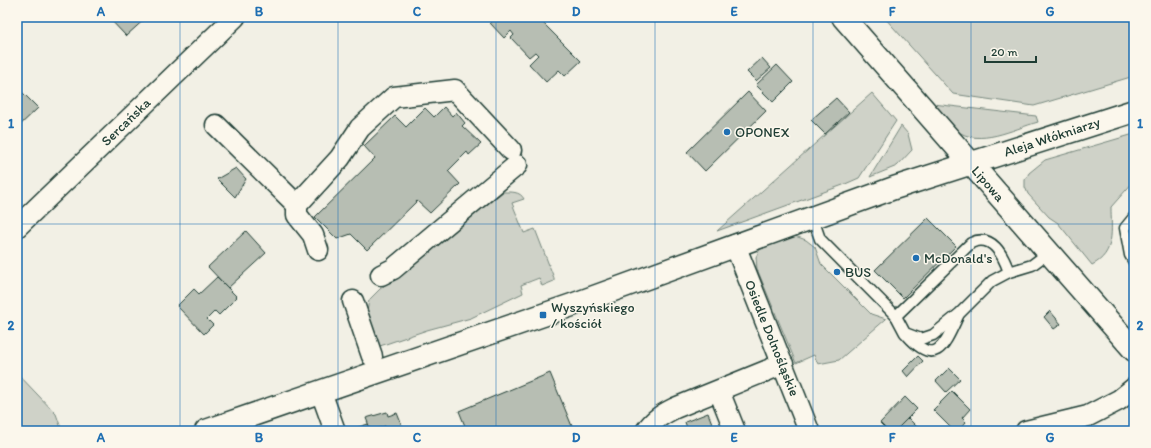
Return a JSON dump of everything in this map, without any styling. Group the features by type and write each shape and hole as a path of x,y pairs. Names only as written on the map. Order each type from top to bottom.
{"street":[{"name":"Sercańska","path":"17,227 235,17"},
{"name":"Lipowa","path":"843,17 1048,253 1132,344"},
{"path":"296,205 340,158 360,128 394,97 456,90 514,157 393,269 381,275"},
{"name":"Aleja Włókniarzy","path":"206,431 572,305 812,216 970,163 1134,111"},
{"path":"216,125 296,205 297,215 313,236 318,250"},
{"name":"Osiedle Dolnośląskie","path":"735,245 809,431"},
{"path":"353,301 372,356"},
{"path":"646,431 660,416 783,364"},
{"path":"1026,431 1060,427 1088,416 1119,400 1134,388"},
{"path":"719,391 735,431"},
{"path":"321,392 335,431"}],"lane":[{"path":"812,216 820,239 896,316 905,333 918,348 928,352 938,349 947,341 959,314"},
{"path":"1134,217 1125,228 1130,255 1134,262"},
{"path":"896,316 977,240 984,240 992,244 1005,261 1009,272"},
{"path":"905,333 921,339 933,335 959,314 992,281 1009,272 1032,265 1048,253"}],"shaded area":[{"path":"884,17 1134,17 1134,76 1034,106 953,94"},
{"path":"872,93 896,121 859,178 717,231"},
{"path":"933,104 1036,116 1038,122 996,135 975,137 965,135 956,130"},
{"path":"901,126 908,134 912,150 897,166 870,177"},
{"path":"1134,134 1134,181 1111,207 1111,232 1109,247 1100,260 1092,265 1058,223 1049,217 1028,194 1025,187 1025,180 1029,173 1045,160"},
{"path":"503,192 518,193 524,199 512,203 524,233 535,229 554,281 542,286 539,278 521,285 523,293 471,318 427,330 377,347 367,312 369,300 380,289"},
{"path":"795,236 806,240 815,247 821,264 871,314 886,319 839,360 818,364 814,355 796,363 757,269 756,257 760,249"},
{"path":"17,373 56,414 62,431 17,431"}],"building":[{"path":"108,17 147,17 126,36"},
{"path":"495,17 537,17 581,61 565,76 559,70 546,82 529,64 538,55 535,52 529,57 511,38 514,35 511,31 504,38 490,23"},
{"path":"762,58 771,68 756,81 747,72"},
{"path":"777,65 793,82 773,102 756,85"},
{"path":"17,87 38,108 17,128"},
{"name":"OPONEX","path":"748,92 766,111 705,171 687,152"},
{"path":"836,98 849,112 825,134 811,120"},
{"path":"444,107 452,116 456,112 465,123 462,126 481,144 469,155 467,152 448,171 460,184 430,213 417,201 367,250 351,234 337,239 315,217 375,158 364,146 395,116 406,127 425,108 434,117"},
{"path":"236,168 246,179 235,197 217,179"},
{"name":"McDonald's","path":"928,218 956,246 903,298 875,270"},
{"path":"246,231 266,253 228,288 208,267"},
{"path":"217,277 237,297 219,315 215,311 207,319 213,325 204,334 177,306 194,289 199,294"},
{"path":"1050,311 1061,324 1054,329 1044,317"},
{"path":"918,356 923,361 908,377 903,371"},
{"path":"949,368 960,379 946,392 936,381"},
{"path":"550,373 574,431 467,431 459,411"},
{"path":"952,391 970,409 962,418 966,422 958,431 954,431 933,410"},
{"path":"905,397 917,409 895,431 888,431 880,423"},
{"path":"387,412 388,416 397,413 403,428 394,431 387,431 385,426 371,431 366,418"},
{"path":"708,413 715,431 688,431 685,422"},
{"path":"908,418 918,428 914,431 895,431"},
{"path":"368,424 371,431 354,431 353,429"}],"place":[{"name":"OPONEX","path":"727,132"},
{"name":"McDonald's","path":"916,258"},
{"name":"BUS","path":"837,272"},
{"name":"Wyszyńskiego / kościół","path":"543,315"}]}
